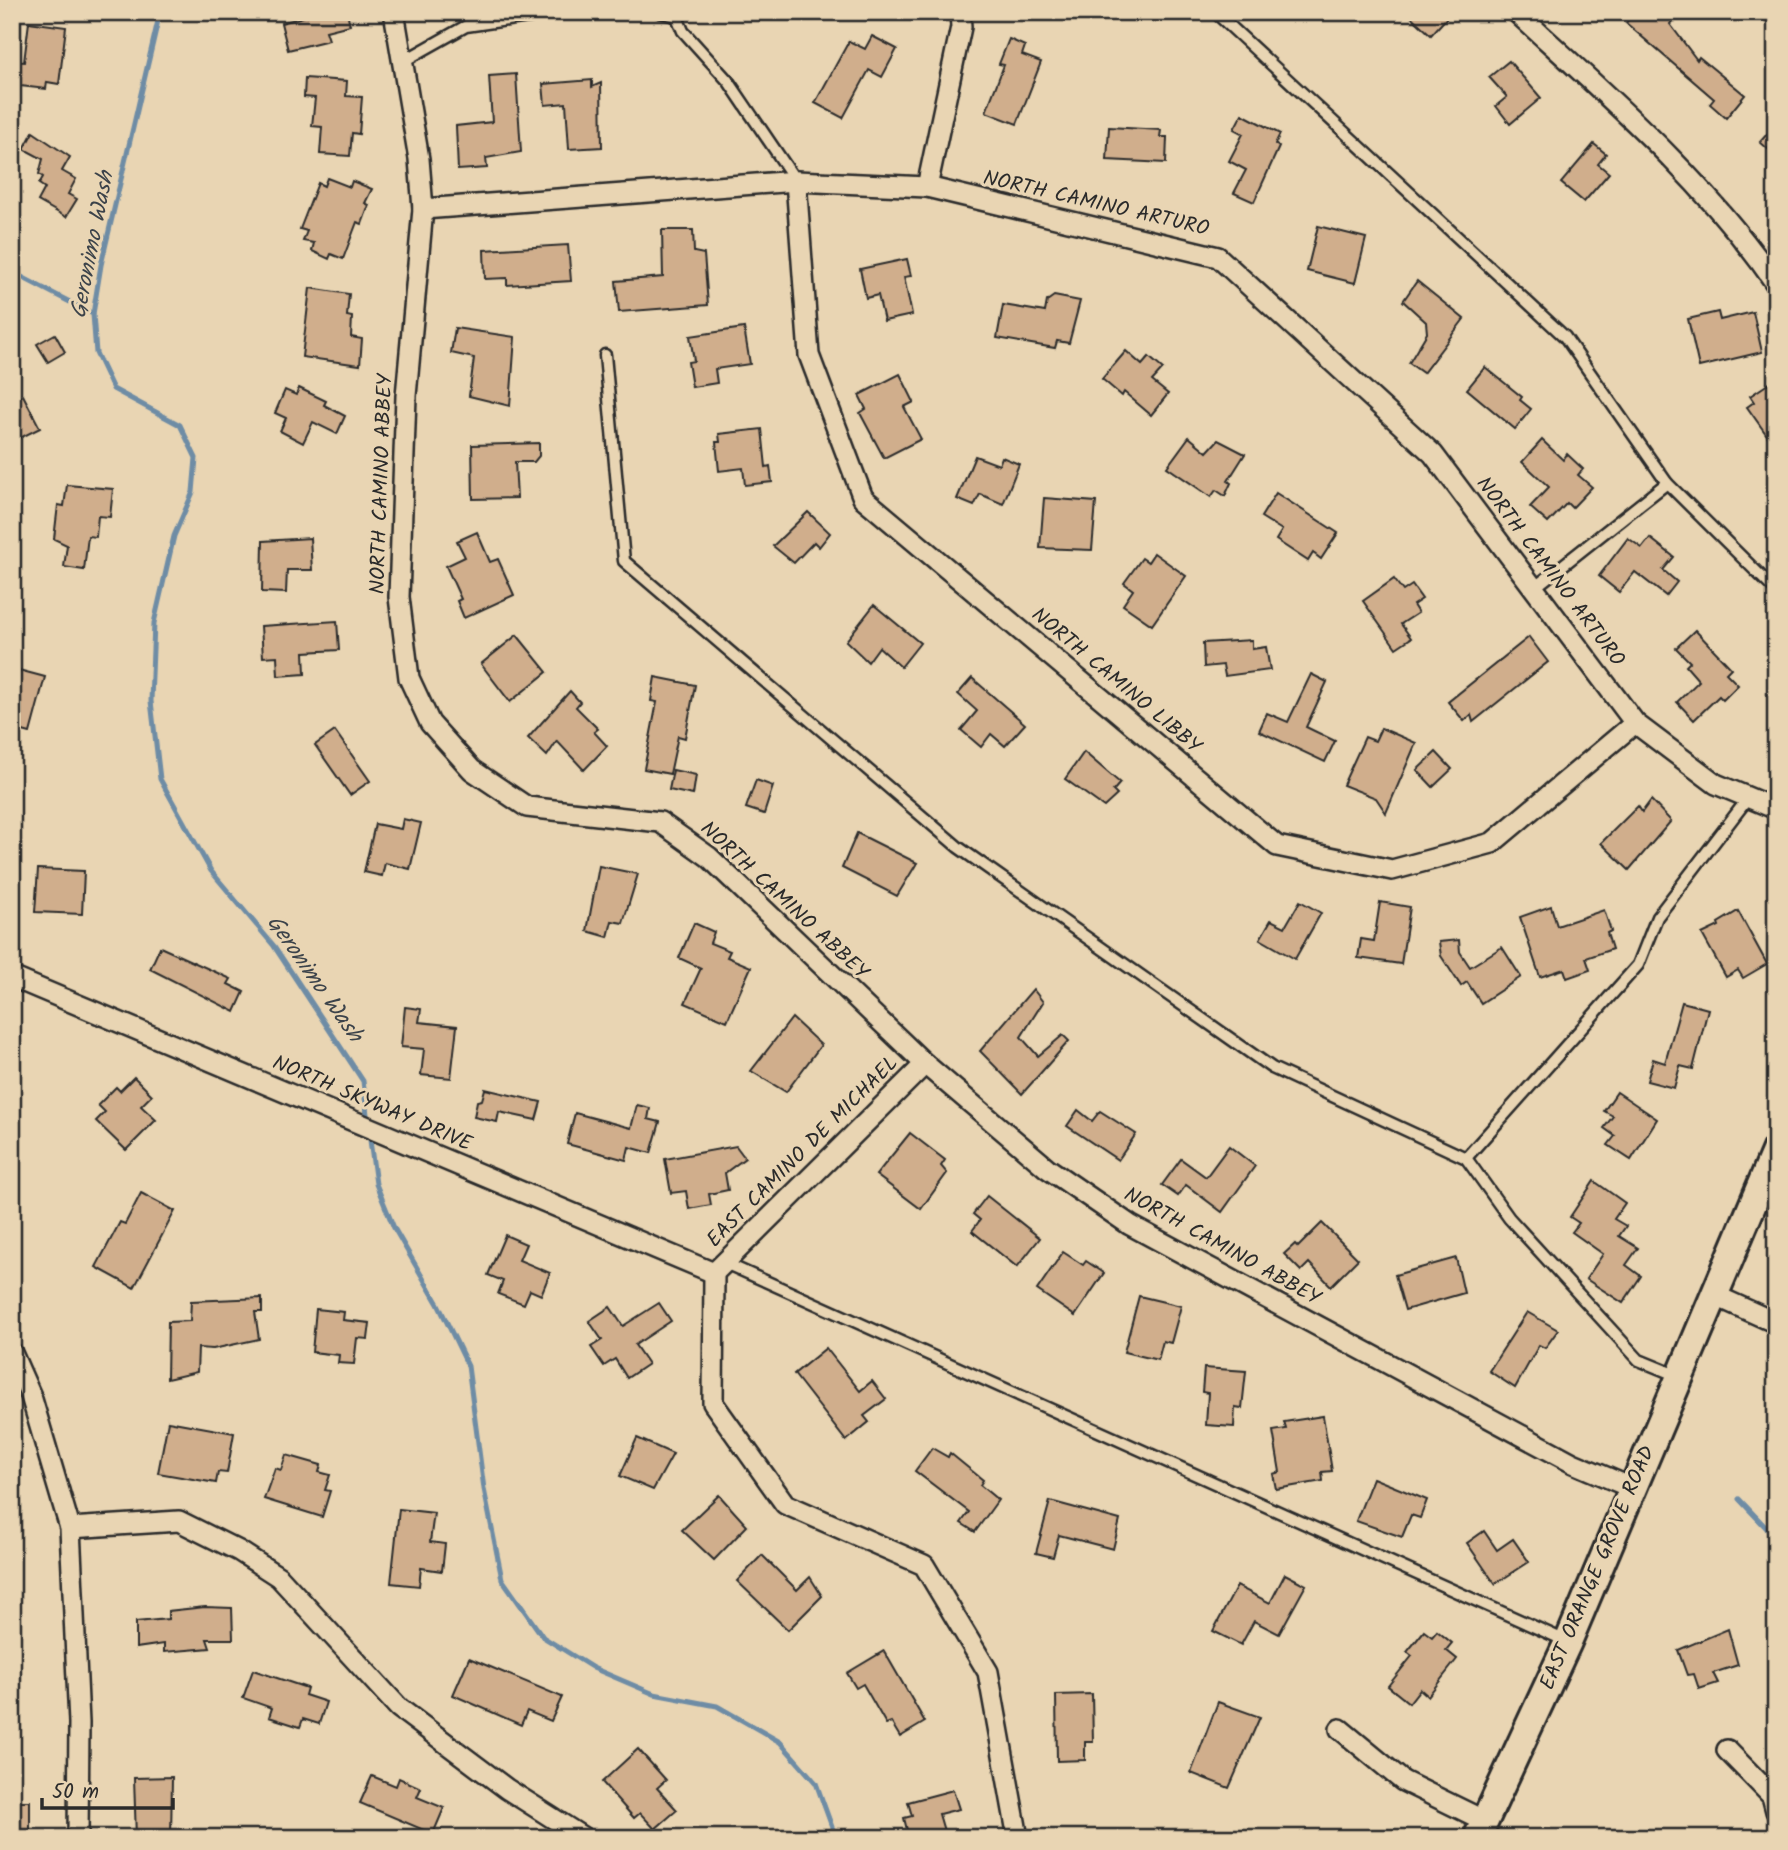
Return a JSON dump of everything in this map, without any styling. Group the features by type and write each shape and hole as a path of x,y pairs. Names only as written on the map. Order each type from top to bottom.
{"main road":[{"name":"EAST ORANGE GROVE ROAD","path":"1481,1829 1568,1642 1776,1149"}],"street":[{"name":"NORTH CAMINO ABBEY","path":"394,12 419,159 423,209 406,396 399,597 409,678 430,723 472,770 527,807 660,822 709,857 925,1064 1046,1168 1130,1225 1573,1463 1632,1488"},
{"path":"927,187 961,27 960,12"},
{"path":"1516,12 1665,150 1760,261 1776,284"},
{"name":"NORTH CAMINO ARTURO","path":"423,209 796,181 927,187 1219,257 1433,454 1635,723 1716,783 1776,809"},
{"name":"NORTH CAMINO LIBBY","path":"796,181 809,355 863,498 1277,846 1392,870 1492,843 1635,723"},
{"name":"NORTH SKYWAY DRIVE","path":"12,977 719,1268"},
{"name":"EAST CAMINO DE MICHAEL","path":"719,1268 925,1064"},
{"path":"719,1268 713,1403 785,1504 924,1565 988,1672 1018,1838"},
{"path":"1714,1295 1776,1323"},
{"path":"12,1353 31,1396 70,1528 79,1723 78,1838"},
{"path":"70,1528 179,1521 239,1550 279,1577 400,1708 507,1789 584,1838"},
{"path":"1340,1729 1403,1781 1481,1829"},
{"path":"1727,1750 1772,1796 1776,1811"}],"lane":[{"path":"402,62 466,26 562,12"},
{"path":"659,12 676,14 683,31 729,82 796,181"},
{"path":"1216,12 1565,337 1667,483 1776,591"},
{"path":"605,355 624,561 958,847 1272,1068 1466,1158 1509,1218 1639,1360 1681,1377"},
{"path":"1534,587 1667,483"},
{"path":"1466,1158 1638,965 1657,916 1749,797"},
{"path":"719,1268 1568,1642"}],"building":[{"path":"306,12 347,12 350,25 326,31 329,40 288,50 281,23 307,16"},
{"path":"1406,12 1452,12 1431,35"},
{"path":"1634,12 1679,12 1670,24 1697,60 1699,57 1745,95 1726,118 1710,104 1714,99 1626,23"},
{"path":"29,22 66,27 59,84 47,82 46,89 12,85 15,61 24,62"},
{"path":"872,36 897,49 882,77 869,70 843,118 815,103 849,41 865,49"},
{"path":"1009,39 1025,46 1022,55 1041,62 1017,124 986,112 1004,65 999,64"},
{"path":"1509,61 1541,98 1510,124 1496,106 1507,97 1489,77"},
{"path":"516,74 521,152 486,158 487,168 458,170 456,126 492,122 489,76"},
{"path":"305,78 347,81 346,96 362,97 359,134 352,133 350,156 320,154 322,127 312,126 315,98 304,97"},
{"path":"592,80 592,87 601,83 602,147 569,149 566,103 545,105 543,84"},
{"path":"1242,114 1280,134 1275,144 1279,147 1254,202 1234,193 1246,170 1229,161 1243,134 1234,129"},
{"path":"1776,124 1776,156 1760,142"},
{"path":"1109,127 1161,130 1160,137 1167,137 1166,163 1107,160"},
{"path":"33,132 70,157 62,171 76,179 68,194 77,199 66,217 38,201 45,188 39,184 43,177 39,174 43,159 24,149"},
{"path":"1594,144 1606,154 1598,164 1609,173 1584,202 1561,183"},
{"path":"327,178 350,187 352,181 372,189 365,203 369,205 362,224 357,222 343,259 331,254 329,259 312,251 314,243 303,241 307,231 300,229 318,183 324,186"},
{"path":"1318,226 1366,238 1355,283 1307,271"},
{"path":"662,230 693,230 694,252 704,254 708,305 619,312 616,281 663,277"},
{"path":"568,245 571,281 507,285 507,278 485,279 484,250"},
{"path":"907,259 911,276 904,277 912,315 884,321 878,295 866,298 860,269"},
{"path":"1417,281 1464,319 1423,373 1409,363 1427,333 1426,322 1403,301"},
{"path":"310,288 349,294 347,316 352,317 351,337 362,339 360,365 302,357"},
{"path":"1054,296 1080,301 1069,343 1057,341 1055,348 997,338 1003,305 1045,312 1047,301"},
{"path":"1718,312 1720,320 1753,312 1762,352 1699,367 1688,319"},
{"path":"455,328 515,337 510,406 469,396 474,358 451,353"},
{"path":"744,328 750,364 715,369 717,383 692,387 688,362 694,361 690,336"},
{"path":"55,334 65,352 48,362 37,344"},
{"path":"1126,351 1142,365 1149,357 1163,369 1152,381 1168,394 1151,415 1124,392 1122,396 1102,379"},
{"path":"1485,367 1522,397 1520,400 1531,409 1515,429 1467,389"},
{"path":"900,374 914,402 904,407 921,439 884,458 860,413 866,409 859,395"},
{"path":"1771,382 1776,389 1776,448 1747,407 1754,402 1750,396"},
{"path":"299,388 326,401 324,405 345,416 337,434 313,422 303,443 280,431 286,418 275,413 285,390 296,395"},
{"path":"23,395 40,428 12,442 12,401"},
{"path":"762,429 766,467 770,466 772,482 745,485 743,468 719,471 716,442 720,442 719,434"},
{"path":"1189,437 1207,452 1218,440 1245,454 1228,481 1231,483 1225,496 1216,490 1211,497 1167,467"},
{"path":"1542,440 1563,460 1567,454 1583,469 1578,475 1592,487 1572,508 1567,503 1548,523 1530,507 1549,487 1522,462"},
{"path":"539,443 539,456 534,462 515,462 517,498 473,499 472,445"},
{"path":"975,456 999,465 1002,457 1019,464 1003,504 980,494 974,506 957,499"},
{"path":"67,485 113,489 110,517 98,516 96,537 88,536 84,570 64,567 67,545 54,539 58,505 64,506"},
{"path":"1276,493 1338,533 1321,559 1313,553 1308,561 1276,540 1282,530 1261,517"},
{"path":"1044,498 1096,502 1092,550 1040,548"},
{"path":"808,512 830,533 819,547 814,542 794,563 773,546"},
{"path":"477,532 490,562 498,559 514,595 464,618 457,601 461,599 446,566 465,557 457,541"},
{"path":"310,538 312,570 287,570 286,593 262,592 263,541"},
{"path":"1628,538 1642,548 1650,538 1674,557 1663,570 1677,582 1666,596 1635,572 1619,592 1599,576"},
{"path":"1154,553 1186,576 1152,625 1123,605 1133,590 1124,583 1142,558 1148,562"},
{"path":"1394,579 1403,591 1412,585 1422,599 1413,605 1418,613 1401,624 1411,638 1396,648 1363,601"},
{"path":"874,605 920,643 901,667 879,647 868,662 846,641"},
{"path":"337,621 339,650 304,652 305,674 278,676 277,656 263,657 261,626"},
{"path":"1695,630 1731,668 1726,673 1738,685 1723,700 1719,696 1694,720 1677,702 1699,681 1686,666 1690,662 1676,648"},
{"path":"517,635 547,672 510,702 481,664"},
{"path":"1529,637 1548,662 1473,722 1471,715 1464,721 1448,702"},
{"path":"1252,640 1252,649 1266,647 1270,670 1225,676 1223,665 1204,667 1203,643"},
{"path":"15,669 45,677 30,733 12,728"},
{"path":"1311,674 1327,682 1306,727 1335,741 1325,762 1259,731 1267,713 1288,722"},
{"path":"655,677 695,685 685,738 678,736 670,774 644,769 657,702 651,701"},
{"path":"972,678 1025,724 1005,746 991,734 981,747 961,730 977,711 958,694"},
{"path":"570,691 580,702 576,707 598,729 594,732 607,746 584,770 557,741 547,756 528,738"},
{"path":"1381,728 1416,743 1386,813 1376,798 1343,785 1365,737 1375,741"},
{"path":"335,731 370,781 350,795 315,745"},
{"path":"1084,752 1120,783 1113,791 1117,795 1104,807 1065,779"},
{"path":"1436,752 1452,769 1433,787 1417,770"},
{"path":"673,770 696,775 693,795 669,790"},
{"path":"756,780 773,786 764,814 746,808"},
{"path":"1651,800 1671,821 1629,870 1601,843 1638,806 1642,812"},
{"path":"403,819 421,823 410,869 385,863 382,876 364,872 375,824 401,829"},
{"path":"857,833 917,863 897,896 842,868"},
{"path":"599,866 638,874 623,923 612,921 608,937 587,931"},
{"path":"38,869 84,871 82,914 35,912"},
{"path":"1300,901 1321,913 1295,959 1260,939 1271,920 1285,927"},
{"path":"1380,902 1410,907 1401,964 1358,958 1361,939 1374,941"},
{"path":"1551,906 1557,926 1604,910 1611,931 1607,933 1612,949 1586,958 1590,970 1567,978 1564,969 1540,977 1520,917"},
{"path":"1738,911 1767,964 1743,978 1738,970 1726,977 1702,934 1719,926 1718,923"},
{"path":"694,923 714,932 710,943 730,951 727,957 751,967 727,1021 685,1003 701,968 679,958"},
{"path":"1459,940 1460,952 1470,967 1502,947 1521,977 1481,1003 1467,982 1461,986 1441,956 1439,942"},
{"path":"160,947 231,979 228,984 244,992 235,1012 150,969"},
{"path":"1033,989 1043,1002 1021,1037 1038,1056 1063,1035 1069,1041 1022,1094 980,1051"},
{"path":"1682,1002 1708,1009 1693,1069 1680,1066 1674,1088 1647,1081 1653,1059 1665,1063"},
{"path":"405,1007 421,1009 419,1022 457,1026 451,1078 421,1075 424,1049 401,1047"},
{"path":"792,1018 821,1045 786,1092 751,1071"},
{"path":"134,1077 152,1095 141,1106 156,1120 126,1150 96,1121 105,1112 98,1105 116,1087 120,1091"},
{"path":"485,1089 541,1102 536,1120 499,1112 497,1122 474,1117 477,1101 482,1100"},
{"path":"1617,1092 1657,1119 1631,1160 1608,1145 1615,1136 1604,1128 1613,1116 1604,1111"},
{"path":"637,1105 650,1108 648,1119 660,1122 651,1153 629,1147 626,1160 567,1144 575,1113 631,1128"},
{"path":"1078,1110 1092,1121 1100,1111 1136,1134 1118,1160 1067,1126"},
{"path":"910,1133 945,1160 941,1166 947,1173 921,1209 876,1175"},
{"path":"736,1146 745,1158 725,1173 728,1190 709,1194 711,1205 689,1209 686,1191 671,1193 665,1159"},
{"path":"1229,1146 1255,1166 1222,1212 1186,1185 1178,1196 1162,1185 1181,1159 1206,1177"},
{"path":"1594,1181 1625,1203 1614,1219 1626,1226 1619,1236 1638,1248 1626,1265 1641,1276 1623,1303 1586,1279 1603,1254 1572,1232 1579,1223 1570,1217"},
{"path":"141,1193 175,1211 134,1288 96,1267 120,1222 125,1224"},
{"path":"987,1196 1040,1238 1017,1267 972,1231 980,1220 973,1214"},
{"path":"1322,1223 1358,1259 1331,1286 1309,1263 1301,1271 1284,1254 1295,1244 1298,1247"},
{"path":"505,1235 526,1244 519,1260 550,1273 541,1295 530,1290 524,1304 498,1294 503,1281 488,1275"},
{"path":"1063,1252 1083,1265 1086,1261 1104,1273 1075,1316 1037,1290"},
{"path":"1456,1258 1464,1293 1405,1310 1395,1275"},
{"path":"1139,1296 1181,1306 1171,1343 1163,1341 1158,1360 1124,1352"},
{"path":"262,1298 262,1312 255,1312 259,1339 213,1349 198,1348 197,1372 167,1379 168,1322 190,1321 191,1301"},
{"path":"659,1303 671,1321 635,1345 648,1364 627,1378 615,1359 604,1366 591,1347 602,1340 589,1321 610,1307 623,1326"},
{"path":"316,1309 344,1312 343,1320 370,1323 368,1339 357,1338 354,1364 338,1363 339,1355 312,1352"},
{"path":"1527,1312 1558,1330 1545,1348 1539,1345 1515,1388 1489,1371"},
{"path":"826,1348 860,1391 872,1381 886,1399 864,1416 869,1422 846,1441 794,1374"},
{"path":"1204,1368 1246,1371 1242,1408 1235,1407 1234,1427 1206,1425 1208,1393 1202,1392"},
{"path":"1323,1416 1332,1471 1322,1472 1323,1481 1276,1489 1273,1474 1280,1472 1273,1431 1286,1429 1284,1422"},
{"path":"168,1421 234,1433 227,1473 218,1472 216,1483 158,1473"},
{"path":"637,1438 673,1454 653,1490 620,1476"},
{"path":"932,1448 948,1457 950,1453 983,1480 980,1485 998,1500 975,1532 961,1523 969,1512 915,1471"},
{"path":"286,1455 321,1465 319,1472 330,1475 325,1490 330,1491 322,1517 264,1499 275,1468 281,1470"},
{"path":"1373,1478 1427,1500 1420,1518 1411,1515 1402,1537 1356,1521"},
{"path":"719,1495 747,1526 714,1560 682,1530"},
{"path":"1050,1501 1120,1520 1113,1549 1059,1535 1053,1557 1036,1553"},
{"path":"399,1509 434,1513 430,1542 445,1544 442,1571 421,1568 419,1586 391,1583"},
{"path":"1484,1531 1497,1550 1513,1539 1529,1562 1495,1584 1467,1543"},
{"path":"762,1555 797,1590 810,1577 822,1596 788,1630 737,1581"},
{"path":"1285,1574 1306,1585 1279,1634 1254,1621 1241,1645 1213,1631 1237,1586 1270,1603"},
{"path":"205,1607 232,1608 233,1639 207,1639 210,1648 164,1652 164,1644 136,1648 136,1622 168,1619 168,1611"},
{"path":"1728,1629 1738,1665 1713,1673 1718,1683 1699,1689 1694,1674 1687,1675 1678,1650"},
{"path":"1424,1631 1432,1637 1437,1631 1452,1643 1446,1650 1457,1659 1428,1696 1420,1689 1409,1703 1388,1686 1412,1656 1407,1652"},
{"path":"884,1651 925,1722 900,1737 891,1722 886,1724 863,1684 856,1688 847,1673"},
{"path":"469,1658 562,1697 551,1721 527,1711 521,1725 453,1695"},
{"path":"253,1670 307,1688 305,1695 326,1702 319,1724 303,1719 300,1727 269,1717 272,1708 243,1698"},
{"path":"1092,1694 1093,1742 1085,1742 1085,1760 1057,1761 1056,1695"},
{"path":"1218,1702 1260,1717 1229,1788 1191,1773"},
{"path":"638,1749 666,1780 657,1788 677,1810 655,1829 640,1813 634,1818 602,1782"},
{"path":"372,1776 396,1786 399,1778 421,1788 417,1797 444,1808 433,1834 360,1803"},
{"path":"172,1777 171,1838 136,1838 134,1778"},
{"path":"953,1790 959,1809 939,1814 946,1838 909,1838 904,1818 912,1816 908,1802"},
{"path":"12,1801 30,1801 30,1838 12,1838"}],"waterway":[{"name":"Geronimo Wash","path":"160,12 101,265 93,314 96,353 113,389 180,425 196,458 193,492 174,536 154,623 151,701 160,779 211,871 274,946 363,1081 368,1123"},
{"path":"12,272 93,314"},
{"name":"Geronimo Wash","path":"369,1133 376,1184 394,1228 438,1304 468,1366 484,1489 502,1579 543,1637 593,1668 654,1694 717,1706 780,1742 816,1783 836,1838"},
{"path":"1739,1499 1776,1538"}]}
